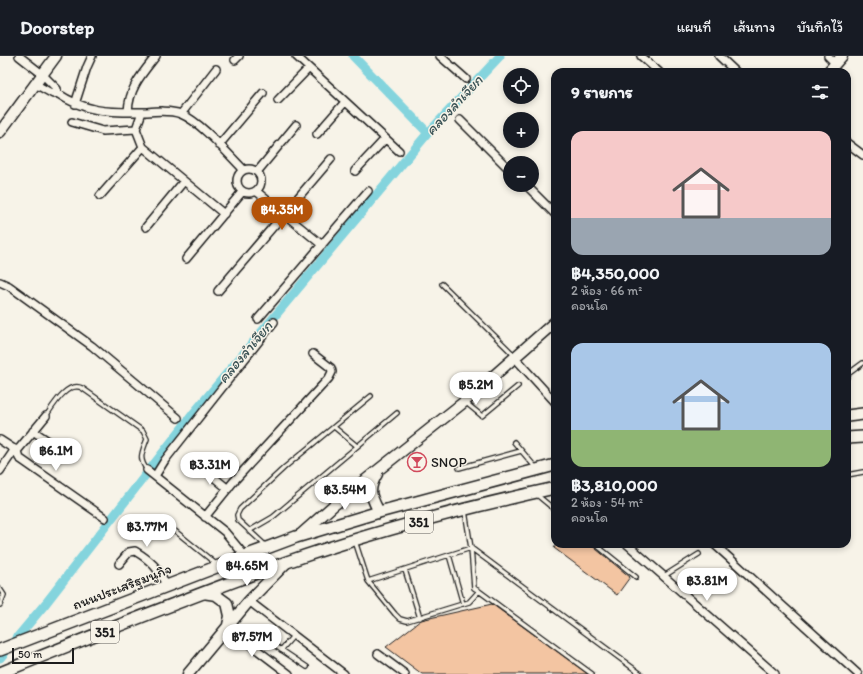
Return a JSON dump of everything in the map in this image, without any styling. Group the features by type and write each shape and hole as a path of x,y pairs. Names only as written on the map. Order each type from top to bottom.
{"main road":[{"path":"851,416 863,414"},
{"path":"851,438 863,437"},
{"name":"ถนนประเสริฐมนูกิจ","path":"0,650 218,566 296,538 379,512 551,466"},
{"name":"351","path":"6,673 203,593 286,563 355,541 465,510 551,489"}],"street":[{"path":"18,56 42,74 57,89 57,93"},
{"path":"0,132 56,56"},
{"path":"75,104 86,67 92,56"},
{"path":"128,112 128,99 136,82 156,56"},
{"path":"296,56 399,151"},
{"path":"440,56 466,79"},
{"path":"641,56 654,68"},
{"path":"719,56 732,68"},
{"path":"830,68 835,58"},
{"path":"278,100 309,68"},
{"path":"181,114 216,69"},
{"path":"35,84 53,94 57,93 75,104 100,112 168,111 181,114 204,130 244,170"},
{"path":"219,146 263,93"},
{"path":"316,134 345,102"},
{"path":"142,112 136,129 143,147 224,214"},
{"path":"460,120 503,163"},
{"path":"72,122 103,131 136,129"},
{"path":"257,172 296,125"},
{"path":"355,171 385,139"},
{"path":"851,146 863,155"},
{"path":"100,196 143,147"},
{"path":"218,290 332,159"},
{"path":"244,170 257,172 261,182 256,191 249,194 242,192 236,183 238,175 244,170"},
{"path":"146,227 184,181"},
{"path":"256,191 322,245"},
{"path":"258,319 368,191"},
{"path":"186,258 242,192"},
{"path":"533,192 551,210"},
{"path":"0,282 9,286 92,346 178,418"},
{"path":"245,556 225,532 152,474 165,460 274,322"},
{"path":"296,538 464,402 514,356 551,325"},
{"path":"205,517 228,489 329,378 332,372 331,368 313,354"},
{"path":"514,356 551,398"},
{"path":"0,472 16,450 46,416"},
{"path":"33,431 63,451"},
{"path":"0,440 16,450 19,458 105,518"},
{"path":"204,469 228,489"},
{"path":"379,512 370,492 371,483 380,469"},
{"path":"632,548 775,674"},
{"path":"718,548 858,674"},
{"path":"119,564 129,552 135,551 156,566 162,574 166,586"},
{"path":"188,674 249,601 286,563"},
{"path":"203,593 216,595 227,603 230,616 227,627"},
{"path":"249,601 344,674"},
{"path":"227,627 289,674"},
{"path":"378,654 405,674"}],"lane":[{"path":"442,284 514,356"},
{"path":"851,371 863,363"},
{"path":"464,402 482,416 518,386"},
{"path":"46,416 69,389 75,387 82,388 143,431 147,440 141,457 142,463 152,474"},
{"path":"267,548 238,520 238,515 243,506 285,467 371,396"},
{"path":"249,531 273,517 397,413"},
{"path":"334,427 357,446"},
{"path":"514,442 536,469"},
{"path":"459,468 521,451"},
{"path":"851,474 863,472"},
{"path":"535,493 551,507"},
{"path":"465,510 471,548 474,588 592,674"},
{"path":"164,522 218,566"},
{"path":"355,541 368,581 400,619 407,622 469,602 478,591"},
{"path":"368,581 471,548"},
{"path":"471,548 641,674"},
{"path":"600,548 636,577"},
{"path":"664,576 699,554"},
{"path":"449,555 463,604"},
{"path":"405,570 420,618"},
{"path":"0,589 4,595 0,605"},
{"path":"253,632 307,668"},
{"path":"281,650 294,635"}],"building":[{"path":"554,548 595,548 630,577 617,595"},
{"path":"492,604 588,674 422,674 386,647 421,620"}],"waterway":[{"path":"353,56 428,133"},
{"name":"คลองลำเจียก","path":"0,658 46,603 193,414 428,133 500,56"}],"place":[{"name":"SNOP","path":"417,462"}]}
